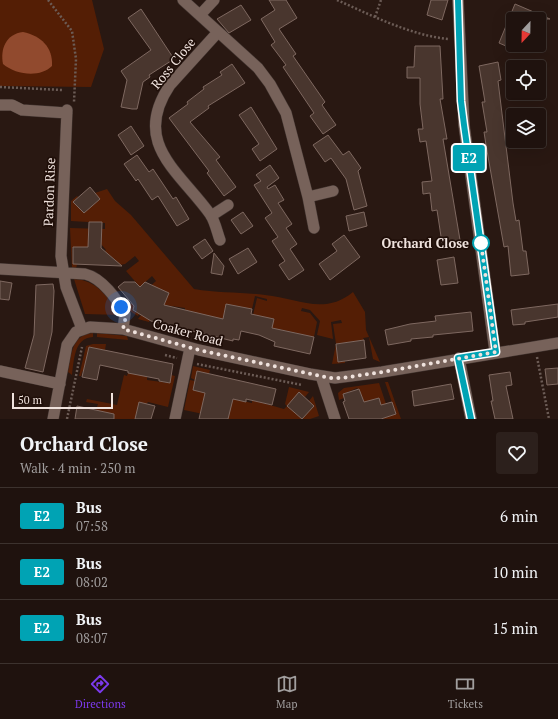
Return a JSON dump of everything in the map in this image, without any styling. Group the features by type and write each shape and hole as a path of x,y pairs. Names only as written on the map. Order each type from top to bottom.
{"street":[{"path":"183,0 258,68 270,84 286,113 308,197 314,228"},
{"path":"200,15 214,0"},
{"path":"458,0 464,125 496,352"},
{"name":"Ross Close","path":"218,32 170,85 163,95 155,116 159,149 166,160 211,216 220,240"},
{"name":"Pardon Rise","path":"0,105 12,105 22,110 67,112 61,241 63,273 70,301 82,329"},
{"path":"308,197 333,191"},
{"path":"211,216 228,205"},
{"path":"0,269 89,275 100,282 125,314 123,329"},
{"name":"Coaker Road","path":"82,329 90,327 123,329 190,348 321,376 342,378 558,343"},
{"path":"53,419 67,345 74,335 82,329"},
{"path":"175,419 190,348"},
{"path":"458,358 471,419"},
{"path":"0,371 60,384"},
{"path":"321,376 335,419"}],"path":[{"path":"48,0 72,31 76,59 75,91"},
{"path":"337,0 375,17 431,37 459,40"},
{"path":"375,17 381,0"},
{"path":"0,87 62,90"},
{"path":"67,419 79,354 84,343"},
{"path":"535,346 549,419"}],"shaded area":[{"path":"0,0 92,0 104,49 91,87 0,86"},
{"path":"23,32 35,36 45,43 52,59 52,66 47,70 35,74 28,74 14,71 3,64 2,53 8,39 17,33"},
{"path":"107,189 115,201 131,215 194,289 265,295 310,304 332,303 353,292 365,312 366,330 380,362 373,359 369,337 363,338 364,340 336,344 333,324 342,323 341,320 331,322 333,339 317,335 320,321 310,310 302,308 301,311 310,313 317,322 314,337 278,329 277,331 272,330 253,315 257,298 267,301 267,299 255,296 252,309 226,304 223,319 185,311 185,308 165,305 164,304 169,293 163,290 149,322 138,319 141,315 142,294 133,308 133,311 139,314 138,316 128,310 127,307 156,281 152,276 140,287 126,271 139,261 135,256 125,264 120,265 105,251 106,250 101,244 102,231 88,247 72,248 73,264 77,264 76,269 72,268 70,228 105,229 105,223 71,221 71,201 77,196 78,197 73,202 84,213 100,199 95,193"},
{"path":"74,279 82,280 95,286 106,296 120,315 85,314"},
{"path":"93,333 93,337 82,341 76,351 72,375 68,372 74,346 81,337 86,334"},
{"path":"97,333 127,336 128,340 97,337"},
{"path":"93,344 106,344 105,350 89,347 84,370 81,376 79,376 86,346"},
{"path":"336,344 338,362 345,361 345,363 332,364"},
{"path":"193,366 210,370 209,374 197,372 195,380 191,378"},
{"path":"128,373 147,376 147,380 169,383 171,375 175,376 168,407 148,402 135,419 93,419 98,404 86,402 87,399 117,405 124,375 127,376"},
{"path":"190,380 195,381 193,390 205,393 202,409 233,399 252,403 252,400 284,409 287,406 285,404 289,387 309,392 305,397 299,393 302,419 207,419 208,415 184,410"},
{"path":"385,382 388,382 401,419 370,419 366,408 381,404 379,398 364,403 357,388 343,394 344,398 339,400 338,393 344,388 379,383 390,416 396,414"},
{"path":"313,396 319,416 310,419 302,419 314,406 309,401"}],"building":[{"path":"269,0 286,0 297,18 279,29 296,54 293,56 325,102 322,105 336,125 323,134 310,116 314,113 283,67 286,65 271,45 275,42 261,19 275,10"},
{"path":"431,0 448,0 442,20 427,15"},
{"path":"515,4 534,12 512,12"},
{"path":"241,5 251,20 229,33 217,19"},
{"path":"141,9 174,59 149,75 150,77 143,82 137,109 132,109 121,107 127,80 121,71 151,50 128,18"},
{"path":"506,26 506,46 499,43"},
{"path":"415,46 440,46 443,99 440,99 447,139 443,139 460,240 442,243 437,210 432,211 430,193 423,194 422,182 432,181 426,141 420,142 418,129 423,129 420,104 420,78 407,78 407,67 414,67"},
{"path":"498,62 501,80 498,81 513,203 516,221 519,220 523,251 526,251 529,274 511,276 508,246 504,247 484,132 487,132 482,102 485,102 479,66"},
{"path":"232,64 245,83 208,106 209,108 190,122 220,157 216,160 236,187 224,196 207,173 209,171 169,118 188,104 187,102 204,89 203,87 222,75 220,72"},
{"path":"251,107 277,149 260,161 252,149 259,144 239,115"},
{"path":"131,126 144,146 131,155 118,135"},
{"path":"328,135 343,155 349,151 361,168 358,171 367,206 354,210 346,179 331,158 325,162 313,145"},
{"path":"137,155 149,172 153,169 173,199 176,197 189,219 177,226 158,196 152,200 138,179 136,181 124,164"},
{"path":"270,165 279,178 267,187 268,189 275,185 284,200 278,203 292,224 286,228 297,244 290,249 304,270 289,280 279,265 285,261 272,241 278,237 265,218 272,213 254,185 261,181 256,175"},
{"path":"90,187 100,199 84,213 73,202"},
{"path":"243,212 253,226 241,234 231,220"},
{"path":"364,212 367,226 349,231 346,216"},
{"path":"89,222 102,222 101,248 122,266 73,264 73,247 88,247"},
{"path":"344,235 360,257 330,280 319,264 337,251 332,244"},
{"path":"205,239 213,251 202,259 193,247"},
{"path":"248,248 257,262 238,274 229,259"},
{"path":"214,253 224,266 222,275 211,273"},
{"path":"454,257 458,283 441,285 437,260"},
{"path":"0,281 12,283 9,300 0,299"},
{"path":"124,282 135,282 140,287 145,282 169,293 164,305 223,319 226,304 252,309 251,314 274,319 272,328 314,337 310,354 274,346 275,342 259,335 241,331 239,340 233,339 233,341 151,321 133,310 134,306 118,287"},
{"path":"53,284 52,332 43,372 25,368 34,335 36,285"},
{"path":"558,304 558,317 513,325 511,310"},
{"path":"471,312 473,331 433,335 433,337 411,339 411,341 388,345 385,330 410,324 436,321 435,316"},
{"path":"364,340 366,358 338,362 336,344"},
{"path":"89,347 173,364 170,383 100,365 97,380 82,377"},
{"path":"558,368 558,384 547,385 545,369"},
{"path":"197,371 276,389 272,405 246,399 246,402 233,399 228,419 199,419 205,393 193,390"},
{"path":"510,372 512,385 506,386 513,419 495,419 491,401 493,401 489,375"},
{"path":"451,384 454,399 414,406 412,391"},
{"path":"359,389 364,402 379,398 381,405 392,402 396,414 381,419 349,419 343,402 345,401 343,394"},
{"path":"299,392 314,406 302,419 287,406"},
{"path":"139,402 155,406 151,419 135,419"},
{"path":"77,406 114,414 114,419 75,419"}],"bus line":[{"name":"E2","path":"458,0 461,101 496,352 458,358 471,419"}],"place":[{"name":"Orchard Close","path":"481,243"}],"route":[{"path":"121,307 126,316 123,329 199,350 254,363 330,378 342,378 382,372 496,352 481,243"}]}
